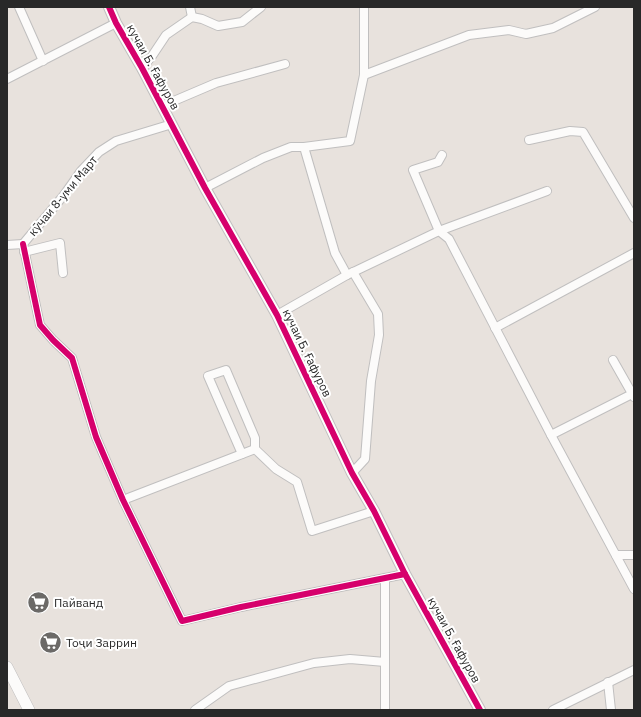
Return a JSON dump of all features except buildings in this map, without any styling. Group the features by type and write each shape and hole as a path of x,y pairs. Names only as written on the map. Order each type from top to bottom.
{"main road":[{"path":"8,670 29,710"}],"street":[{"path":"19,7 43,61"},
{"name":"кучаи Б. Ғафуров","path":"109,7 116,23 142,68 205,188 277,315 352,473 374,511 405,574 480,710"},
{"path":"190,7 192,17"},
{"path":"142,68 166,35 192,17 202,19 218,26 242,22 261,7"},
{"path":"205,188 263,158 291,147 304,147 350,141 364,75 364,7"},
{"path":"364,75 469,35 508,30 526,34 553,28 595,7"},
{"path":"7,79 116,23"},
{"path":"162,106 216,83 285,64"},
{"name":"кӯчаи 8-уми Март","path":"24,248 81,171 100,152 116,141 172,124"},
{"path":"529,140 570,131 583,132 634,218"},
{"path":"304,147 335,253 378,314 379,335 371,381 365,459 352,473"},
{"path":"442,155 438,162 413,170 439,231 448,239 634,589"},
{"path":"277,315 350,274 439,231 547,191"},
{"path":"7,245 24,248 60,243 63,273"},
{"path":"24,248 40,325 72,358 96,438 123,500 182,621 241,607 405,574"},
{"path":"495,328 634,253"},
{"path":"551,435 633,395 613,360"},
{"path":"242,454 208,376 226,370 255,438 255,449 276,469 297,482 312,531 374,511"},
{"path":"123,500 255,449"},
{"path":"616,555 634,554"},
{"path":"385,578 385,710"},
{"path":"195,710 229,686 314,663 350,659 385,662"},
{"path":"553,710 634,670"},
{"path":"608,682 611,710"}],"cycle path":[{"path":"109,7 116,23 142,68 205,188 277,315 352,473 374,511 405,574 480,710"},
{"path":"23,244 40,325 72,358 96,437 123,500 182,621 241,607 405,574"}],"place":[{"name":"Пайванд","path":"38,603"},
{"name":"Тоҷи Заррин","path":"51,643"}]}
